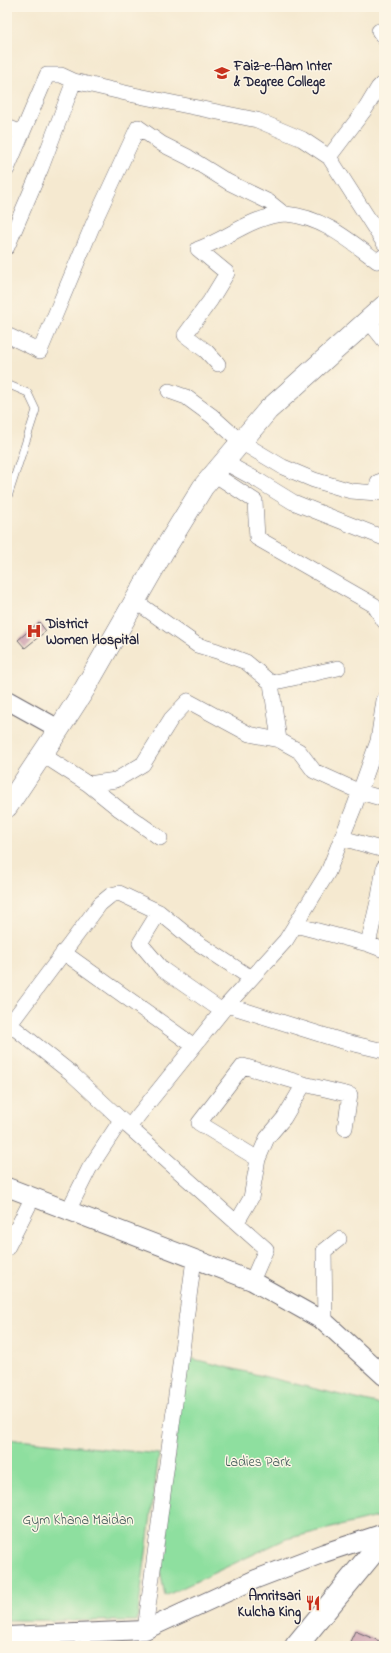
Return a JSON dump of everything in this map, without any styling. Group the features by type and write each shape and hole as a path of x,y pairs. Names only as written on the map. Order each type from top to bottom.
{"main road":[{"path":"7,807 60,730 135,600 203,487 268,410 384,306"},
{"path":"296,1646 384,1539"},
{"path":"314,1646 384,1558"}],"street":[{"path":"7,169 47,75 61,75 74,81 134,95 257,120 302,139 329,157 384,243"},
{"path":"7,247 74,81"},
{"path":"329,157 366,108 378,88 384,82"},
{"path":"7,127 22,133"},
{"path":"7,335 40,351 94,222 138,127 162,144 188,157 228,182 269,202 284,214"},
{"path":"218,364 206,351 185,335 210,301 227,273 198,249 211,245 256,222 284,214 316,220 346,237 377,261 384,256"},
{"path":"368,320 384,340"},
{"path":"169,391 186,397 212,416 242,442 283,467 314,480 351,491 377,493 378,482 384,480"},
{"path":"219,468 259,481 293,502 384,538"},
{"path":"219,468 255,501 257,538 374,605 384,621"},
{"path":"135,600 197,645 246,662 271,683 279,740"},
{"path":"271,683 338,668"},
{"path":"7,700 60,730"},
{"path":"68,1211 88,1169 225,1008 286,940 328,872 342,838 381,741 384,700"},
{"path":"88,784 116,780 143,764 171,719 188,701 249,734 279,740 299,751 314,771 360,792 384,799"},
{"path":"43,755 88,784 119,809 160,838"},
{"path":"342,838 384,850"},
{"path":"368,944 379,897 384,867"},
{"path":"251,978 192,939 159,912 119,893 111,895 100,904 9,1023 71,1073 125,1124 266,1248 252,1281"},
{"path":"159,912 140,943 162,968 225,1008 342,1041 384,1051"},
{"path":"295,925 368,944 384,950"},
{"path":"63,952 194,1046"},
{"path":"258,1159 199,1123 243,1066 304,1084 350,1095 345,1128"},
{"path":"237,1222 251,1198 258,1159 267,1138 284,1118 304,1084"},
{"path":"7,1187 252,1281 325,1322 384,1376"},
{"path":"7,1248 33,1197"},
{"path":"325,1322 324,1251 339,1238"},
{"path":"145,1630 194,1259"},
{"path":"7,1636 145,1630 256,1579 384,1532"}],"lane":[{"path":"7,384 28,393 36,410 7,500"}],"green space":[{"name":"Ladies Park","path":"185,1357 381,1405 384,1417 384,1504 381,1516 286,1539 165,1596 160,1570"},
{"name":"Gym Khana Maidan","path":"7,1439 159,1454 137,1621 7,1620"}],"building":[{"path":"39,622 46,631 25,648 18,640"},
{"path":"355,1631 384,1643 384,1646 348,1646"}],"place":[{"name":"Faiz-e-Aam Inter & Degree College","path":"222,73"},
{"name":"District Women Hospital","path":"34,631"},
{"name":"Amritsari Kulcha King","path":"313,1603"}]}
